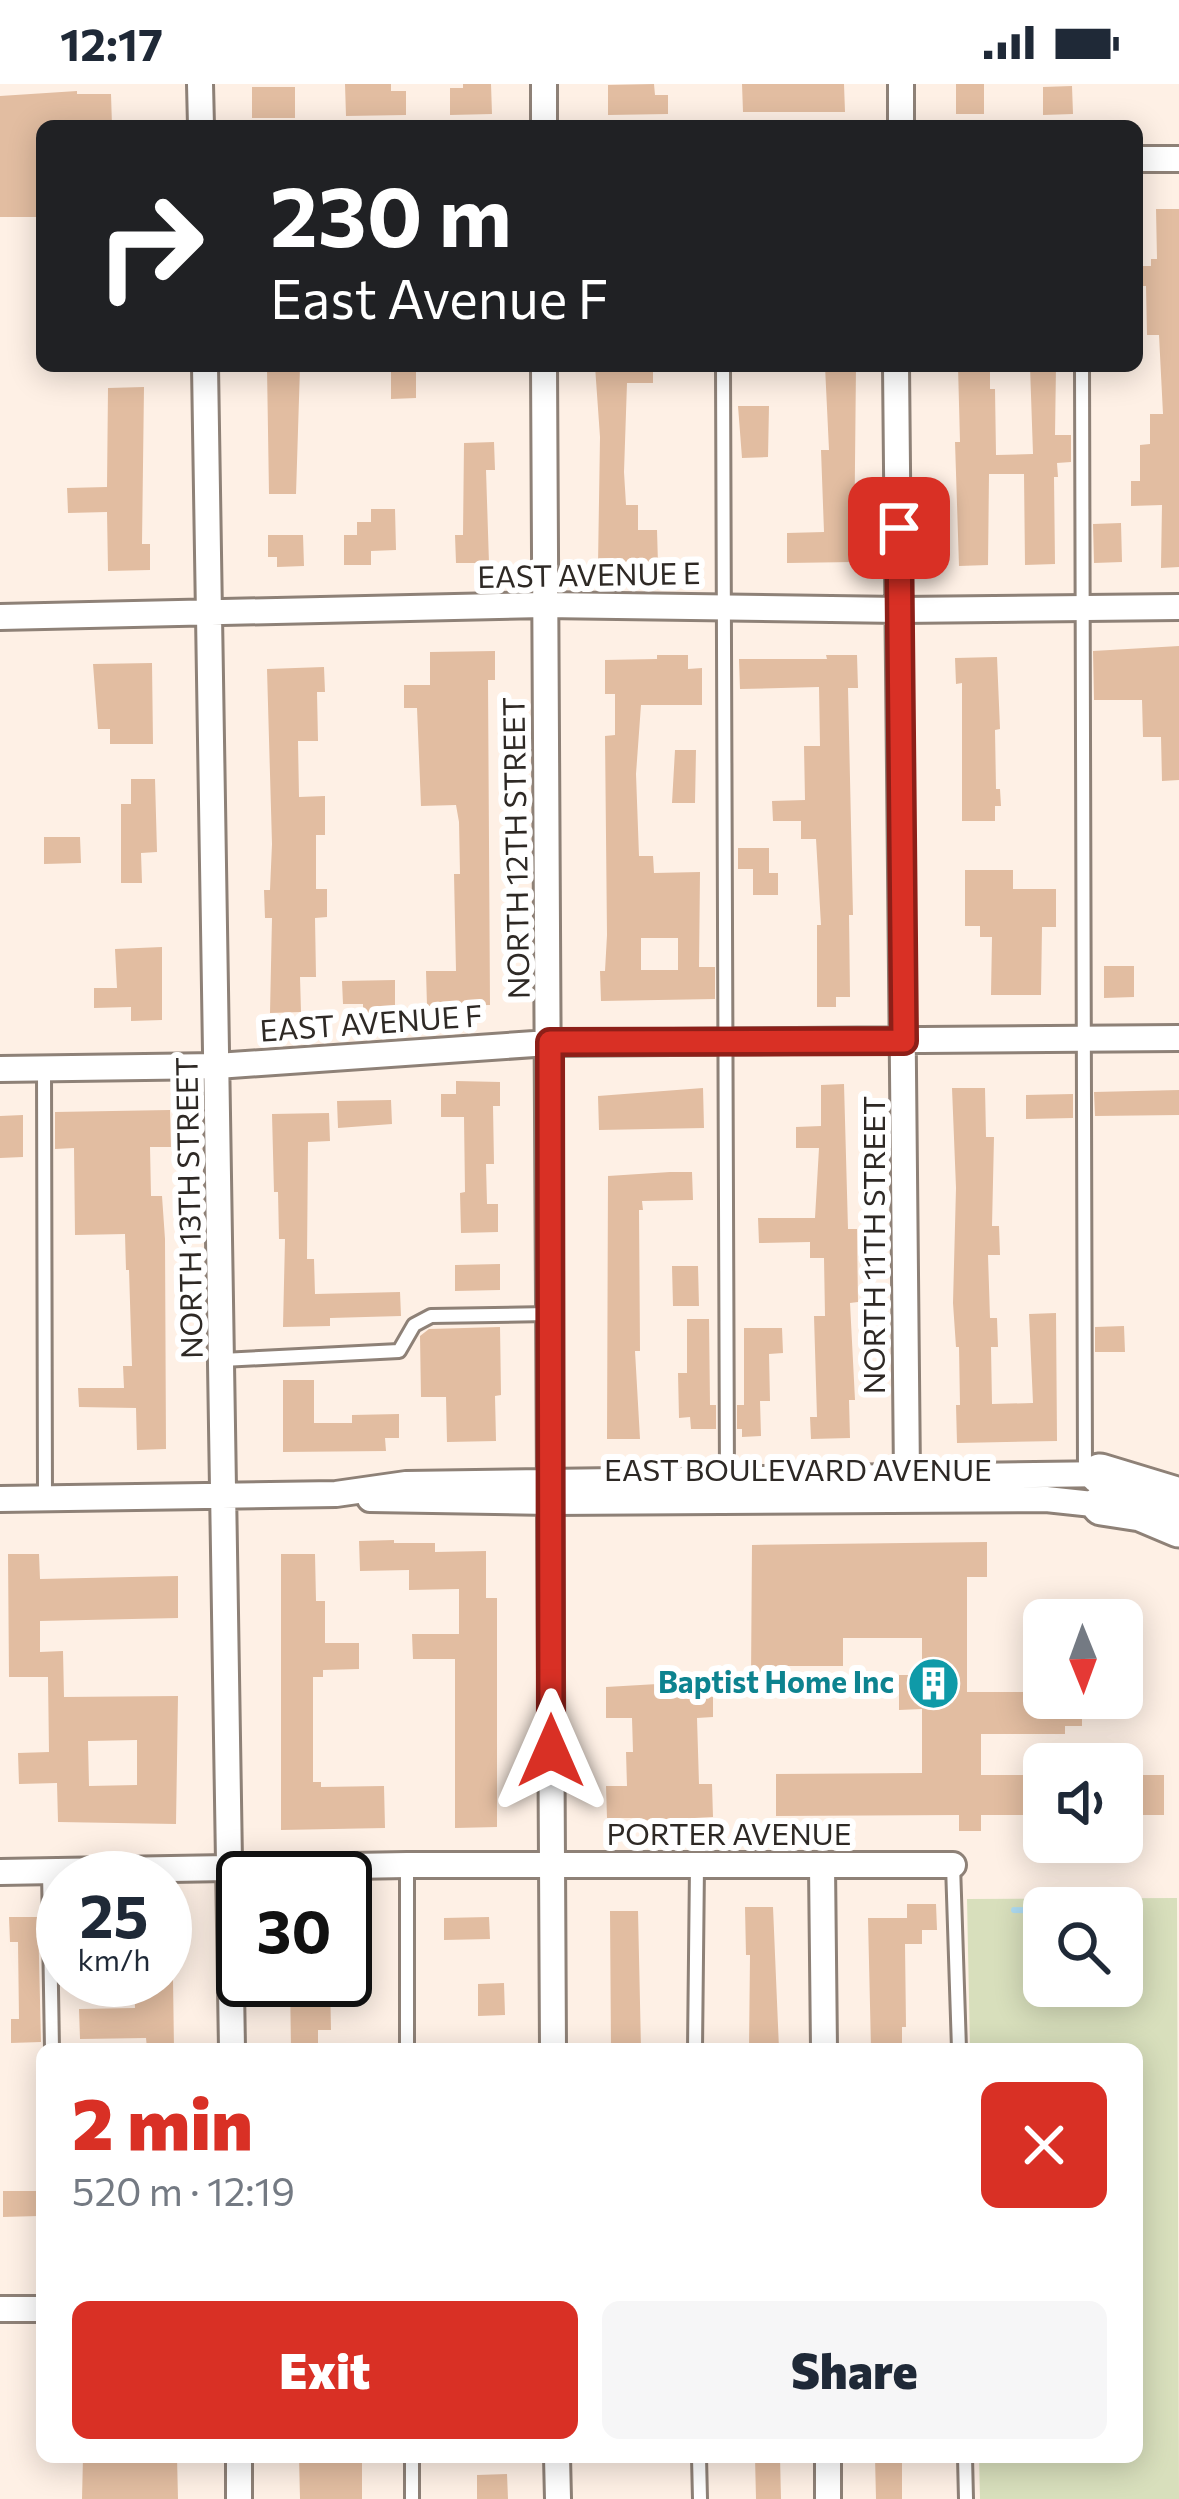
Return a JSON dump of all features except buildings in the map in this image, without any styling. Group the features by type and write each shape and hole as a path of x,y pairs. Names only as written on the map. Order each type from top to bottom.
{"main road":[{"path":"1096,1484 1144,1484 1179,1498"},
{"path":"1096,1484 1179,1527"}],"street":[{"path":"200,84 201,120"},
{"path":"544,84 544,120"},
{"path":"901,84 901,120"},
{"path":"1143,159 1179,159"},
{"name":"NORTH 13TH STREET","path":"205,372 230,1851"},
{"name":"NORTH 12TH STREET","path":"544,372 553,2043"},
{"name":"NORTH 11TH STREET","path":"896,372 907,1476"},
{"name":"EAST AVENUE E","path":"0,617 544,605 900,610 1179,607"},
{"name":"EAST AVENUE F","path":"0,1069 217,1066 550,1042 1179,1038"},
{"name":"EAST BOULEVARD AVENUE","path":"549,1492 727,1480 907,1476 1096,1484 1179,1476"},
{"name":"EAST BOULEVARD AVENUE","path":"0,1499 335,1493 406,1484 549,1492 1046,1499 1096,1484"},
{"name":"EAST BOULEVARD AVENUE","path":"1096,1484 1179,1546"},
{"name":"PORTER AVENUE","path":"372,1866 953,1865"},
{"path":"822,1866 824,2043"},
{"name":"PORTER AVENUE","path":"0,1871 36,1871"},
{"name":"NORTH 13TH STREET","path":"232,2007 232,2043"},
{"path":"0,2309 36,2309"},
{"path":"238,2463 239,2499"},
{"path":"557,2463 557,2499"},
{"path":"828,2463 828,2499"}],"lane":[{"path":"723,372 727,1480"},
{"path":"1082,372 1081,1040 1096,1484"},
{"path":"44,1068 45,1498"},
{"path":"222,1360 399,1351 413,1325 431,1316 549,1314"},
{"path":"407,1865 407,2043"},
{"path":"953,1865 958,2043"},
{"path":"695,2043 697,1866"},
{"path":"52,2007 52,2043"},
{"path":"412,2463 412,2499"},
{"path":"699,2463 700,2499"},
{"path":"965,2463 966,2499"}],"green space":[{"path":"1143,1898 1177,1898 1179,2499 980,2499 979,2463 1143,2463 1143,2043 970,2043 967,1899 1023,1899 1023,2007 1143,2007"}],"waterway":[{"path":"1014,1910 1023,1910"}],"place":[{"name":"Baptist Home Inc","path":"933,1683"}],"route":[{"path":"551,1751 550,1042 904,1041 899,528"}]}
